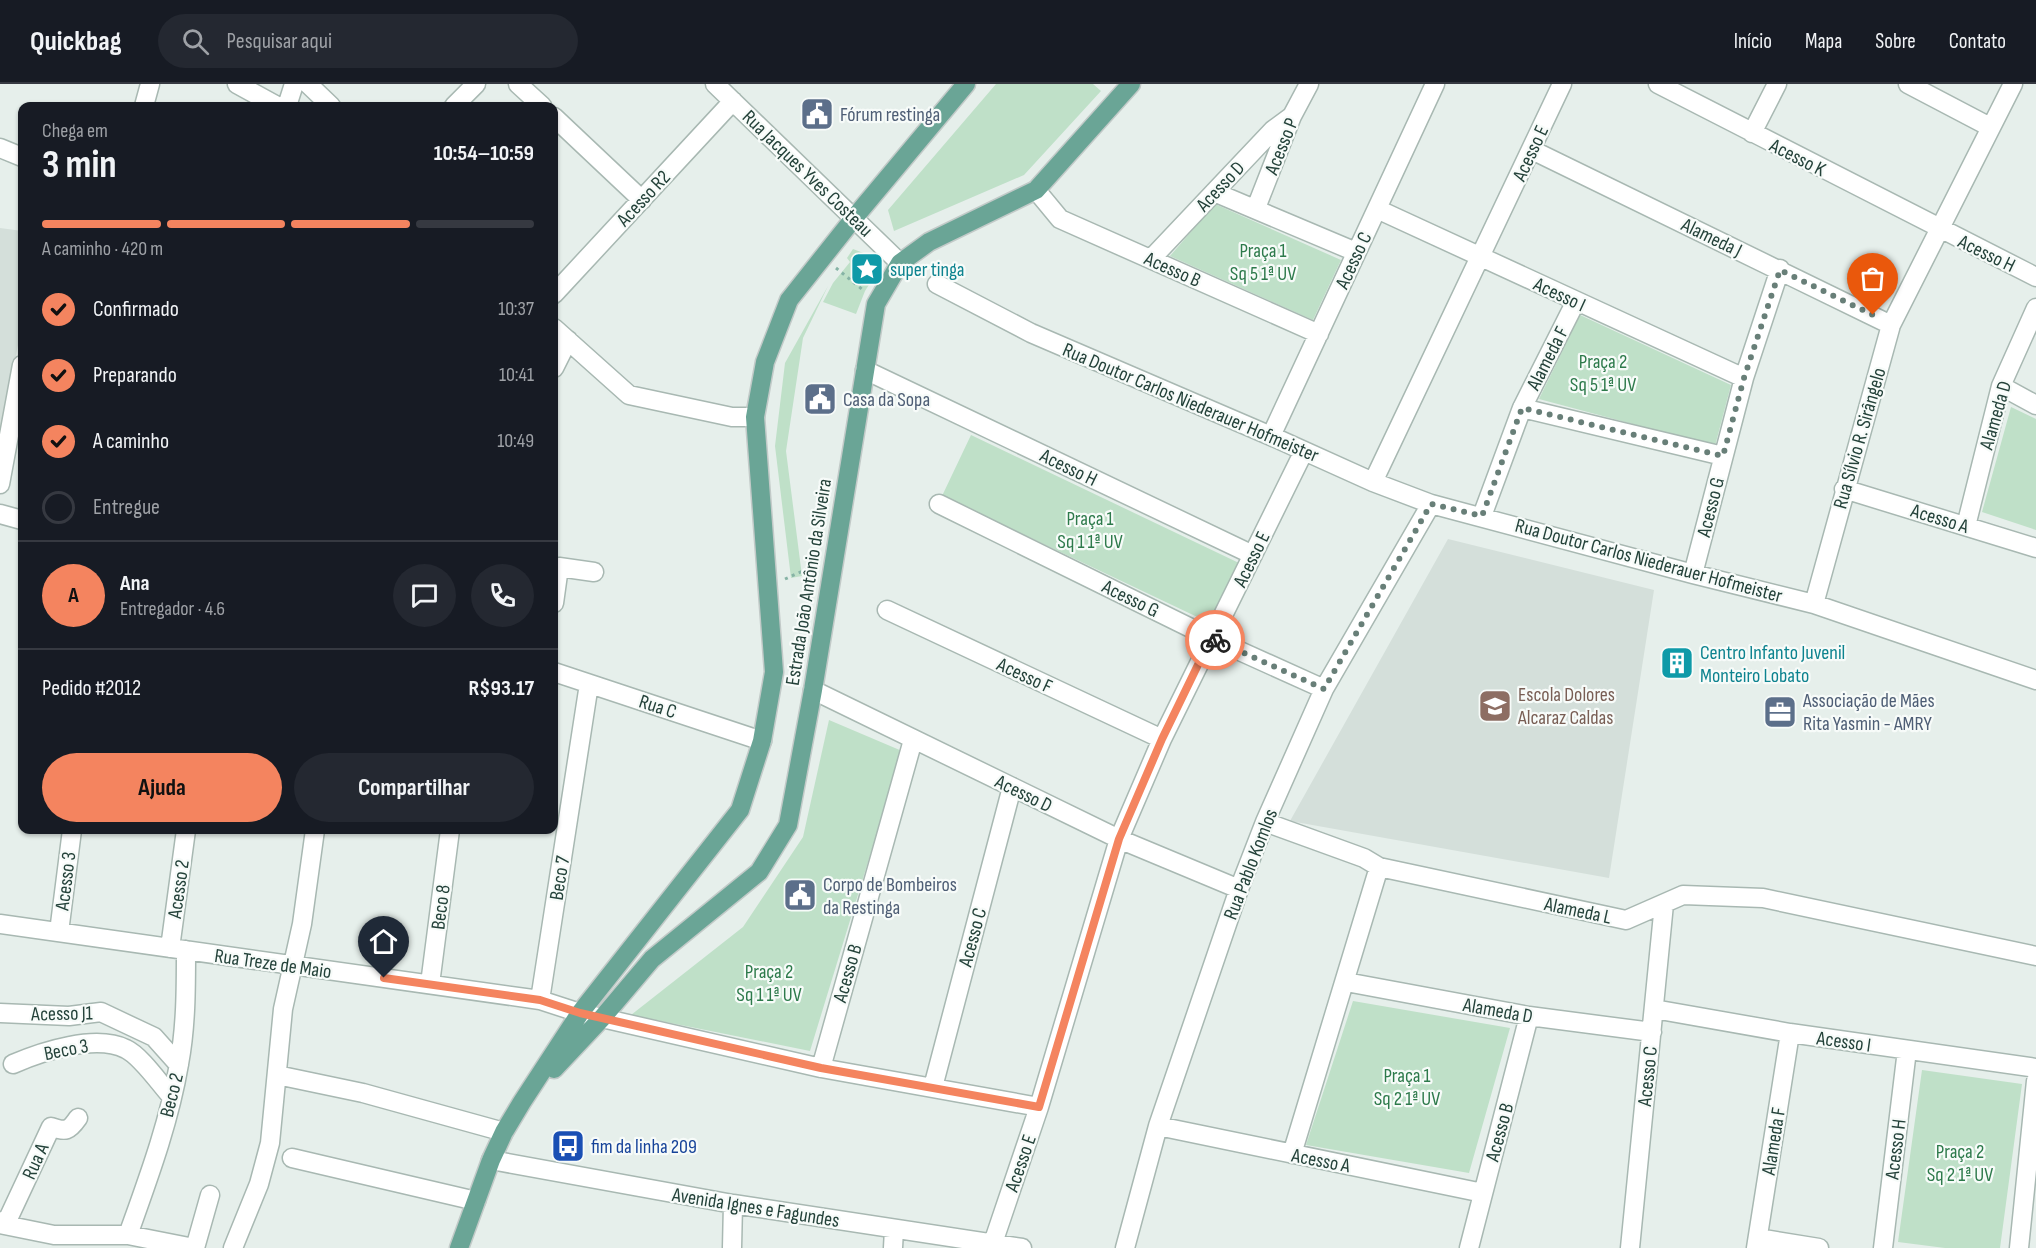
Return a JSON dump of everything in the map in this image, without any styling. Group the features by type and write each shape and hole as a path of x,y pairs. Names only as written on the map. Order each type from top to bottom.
{"main road":[{"name":"Estrada João Antônio da Silveira","path":"459,1248 491,1160 522,1102 580,1013 741,810 762,741 774,672 755,417 765,362 789,300 966,84"},
{"name":"Estrada João Antônio da Silveira","path":"522,1102 602,1018 652,959 759,872 788,825 813,690 876,304 900,263 929,242 1036,190 1131,84"}],"street":[{"path":"145,102 150,84"},
{"path":"237,84 270,102"},
{"path":"288,102 294,84"},
{"path":"308,84 327,102"},
{"path":"458,102 476,84"},
{"path":"518,84 538,102"},
{"name":"Acesso P","path":"1256,208 1292,116 1309,84"},
{"name":"Acesso C","path":"1271,435 1435,84"},
{"name":"Acesso E","path":"1373,482 1562,84"},
{"name":"Acesso K","path":"1658,84 1938,229"},
{"path":"1752,133 1777,84"},
{"path":"1908,84 1990,127"},
{"name":"Rua Sílvio R. Sirângelo","path":"1814,604 1891,325 2013,84"},
{"name":"Rua Jacques Yves Costeau","path":"717,85 900,263"},
{"name":"Acesso R2","path":"558,290 733,101"},
{"name":"Acesso D","path":"1151,259 1272,130 1292,116"},
{"path":"558,121 642,200"},
{"path":"0,148 18,155"},
{"name":"Alameda J","path":"1532,150 1891,325"},
{"name":"Acesso B","path":"1036,190 1060,219 1320,334"},
{"path":"1214,192 1356,252"},
{"name":"Acesso I","path":"1377,209 1744,378"},
{"name":"Acesso H","path":"1938,229 2036,277"},
{"name":"Acesso G","path":"1694,574 1744,378 1780,270"},
{"name":"Rua Doutor Carlos Niederauer Hofmeister","path":"937,284 1031,333 1271,435 1373,482 1431,504 1814,604 2036,680"},
{"name":"Alameda F","path":"1482,516 1522,408 1576,301"},
{"name":"Alameda D","path":"1966,526 2001,386 2036,308"},
{"path":"558,331 629,395 732,417 755,417"},
{"path":"558,361 568,340"},
{"name":"Acesso H","path":"866,370 1253,555"},
{"path":"2001,386 2036,405"},
{"path":"0,484 18,387"},
{"path":"1522,408 1723,456"},
{"name":"Acesso E","path":"993,1243 1039,1107 1119,839 1162,739 1304,451"},
{"name":"Acesso A","path":"1844,489 2036,548"},
{"name":"Acesso G","path":"939,504 1211,638 1324,689"},
{"name":"Rua Pablo Komlos","path":"1125,1248 1158,1126 1239,889 1265,822 1324,689 1431,504"},
{"path":"0,514 18,519"},
{"path":"558,574 559,567 594,572"},
{"name":"Acesso F","path":"887,610 1162,739"},
{"name":"Rua C","path":"558,673 762,741"},
{"name":"Beco 7","path":"540,1000 589,684"},
{"name":"Acesso D","path":"813,690 1119,839 1239,889"},
{"name":"Acesso B","path":"821,1068 913,740"},
{"name":"Acesso C","path":"933,1088 1012,787"},
{"name":"Alameda L","path":"1265,822 1364,858 1379,867 1626,920 1683,895 1763,898 2036,956"},
{"name":"Acesso 3","path":"59,932 71,834"},
{"name":"Acesso 2","path":"178,949 186,834"},
{"path":"233,1248 259,1184 270,1143 282,1017 302,924 314,834"},
{"name":"Beco 8","path":"430,984 449,834"},
{"path":"1292,1154 1379,867"},
{"name":"Acesso C","path":"1630,1248 1664,904"},
{"name":"Rua Treze de Maio","path":"0,924 540,1000 580,1013 821,1068 1039,1107"},
{"name":"Beco 2","path":"128,1235 156,1157 179,1065 184,1017 178,949"},
{"name":"Alameda D","path":"1346,982 1529,1016 1652,1032"},
{"name":"Acesso I","path":"1654,1009 1790,1033 2036,1068"},
{"name":"Acesso J1","path":"0,1013 69,1016 101,1012 154,1037 179,1065"},
{"name":"Acesso B","path":"1469,1248 1529,1016"},
{"name":"Alameda F","path":"1757,1243 1790,1033"},
{"name":"Beco 3","path":"13,1064 43,1053 101,1042 127,1049 171,1096"},
{"name":"Acesso H","path":"1883,1248 1907,1050"},
{"path":"277,1075 363,1092 504,1132"},
{"path":"2019,1248 2036,1081"},
{"name":"Rua A","path":"0,1223 8,1219 13,1210 51,1127 64,1131 70,1129 78,1118"},
{"name":"Acesso A","path":"1158,1126 1483,1193"},
{"path":"292,1158 476,1201"},
{"name":"Avenida Ignes e Fagundes","path":"491,1160 733,1204 1022,1248"},
{"path":"0,1223 54,1235 128,1235 195,1248 210,1195"},
{"path":"732,1248 733,1204"},
{"path":"893,1248 894,1228"},
{"path":"1757,1243 1819,1248"}],"path":[{"path":"830,263 867,293"},
{"path":"785,579 820,563"}],"shaded area":[{"path":"0,228 18,230 18,345 0,431"},
{"name":"Escola Dolores Alcaraz Caldas","path":"1448,539 1654,590 1609,878 1290,821"}],"green space":[{"path":"996,84 1093,84 1101,91 1024,175 894,231 888,210"},
{"name":"Praça 1 Sq 5 1ª UV","path":"1215,204 1341,260 1313,320 1170,256"},
{"path":"853,249 866,254 879,269 865,291 856,314 823,302 833,283 850,262 847,258"},
{"path":"828,286 803,338 786,451 802,576 791,578 775,446 785,363"},
{"name":"Praça 2 Sq 5 1ª UV","path":"1580,315 1731,385 1715,446 1539,399"},
{"path":"2011,407 2036,419 2036,530 1982,512"},
{"name":"Praça 1 Sq 1 1ª UV","path":"971,435 1239,563 1210,623 942,496"},
{"name":"Praça 2 Sq 1 1ª UV","path":"829,720 902,751 810,1051 631,1015 743,927 803,837"},
{"name":"Praça 1 Sq 2 1ª UV","path":"1353,1001 1510,1028 1469,1173 1306,1145"},
{"name":"Praça 2 Sq 2 1ª UV","path":"1922,1070 2022,1084 2000,1248 1945,1248 1898,1242"}],"way so far":[{"path":"1215,640 1324,689 1431,504 1482,516 1522,408 1723,456 1744,378 1780,270 1873,315"}],"place":[{"name":"Fórum restinga","path":"817,114"},
{"name":"super tinga","path":"867,269"},
{"name":"Casa da Sopa","path":"820,399"},
{"name":"Centro Infanto Juvenil Monteiro Lobato","path":"1677,663"},
{"name":"Escola Dolores Alcaraz Caldas","path":"1495,706"},
{"name":"Associação de Mães Rita Yasmin - AMRY","path":"1780,712"},
{"name":"Corpo de Bombeiros da Restinga","path":"800,895"},
{"name":"fim da linha 209","path":"568,1146"}],"route":[{"path":"384,978 540,1000 580,1013 821,1068 1039,1107 1119,839 1162,739 1211,638 1215,640"}]}
